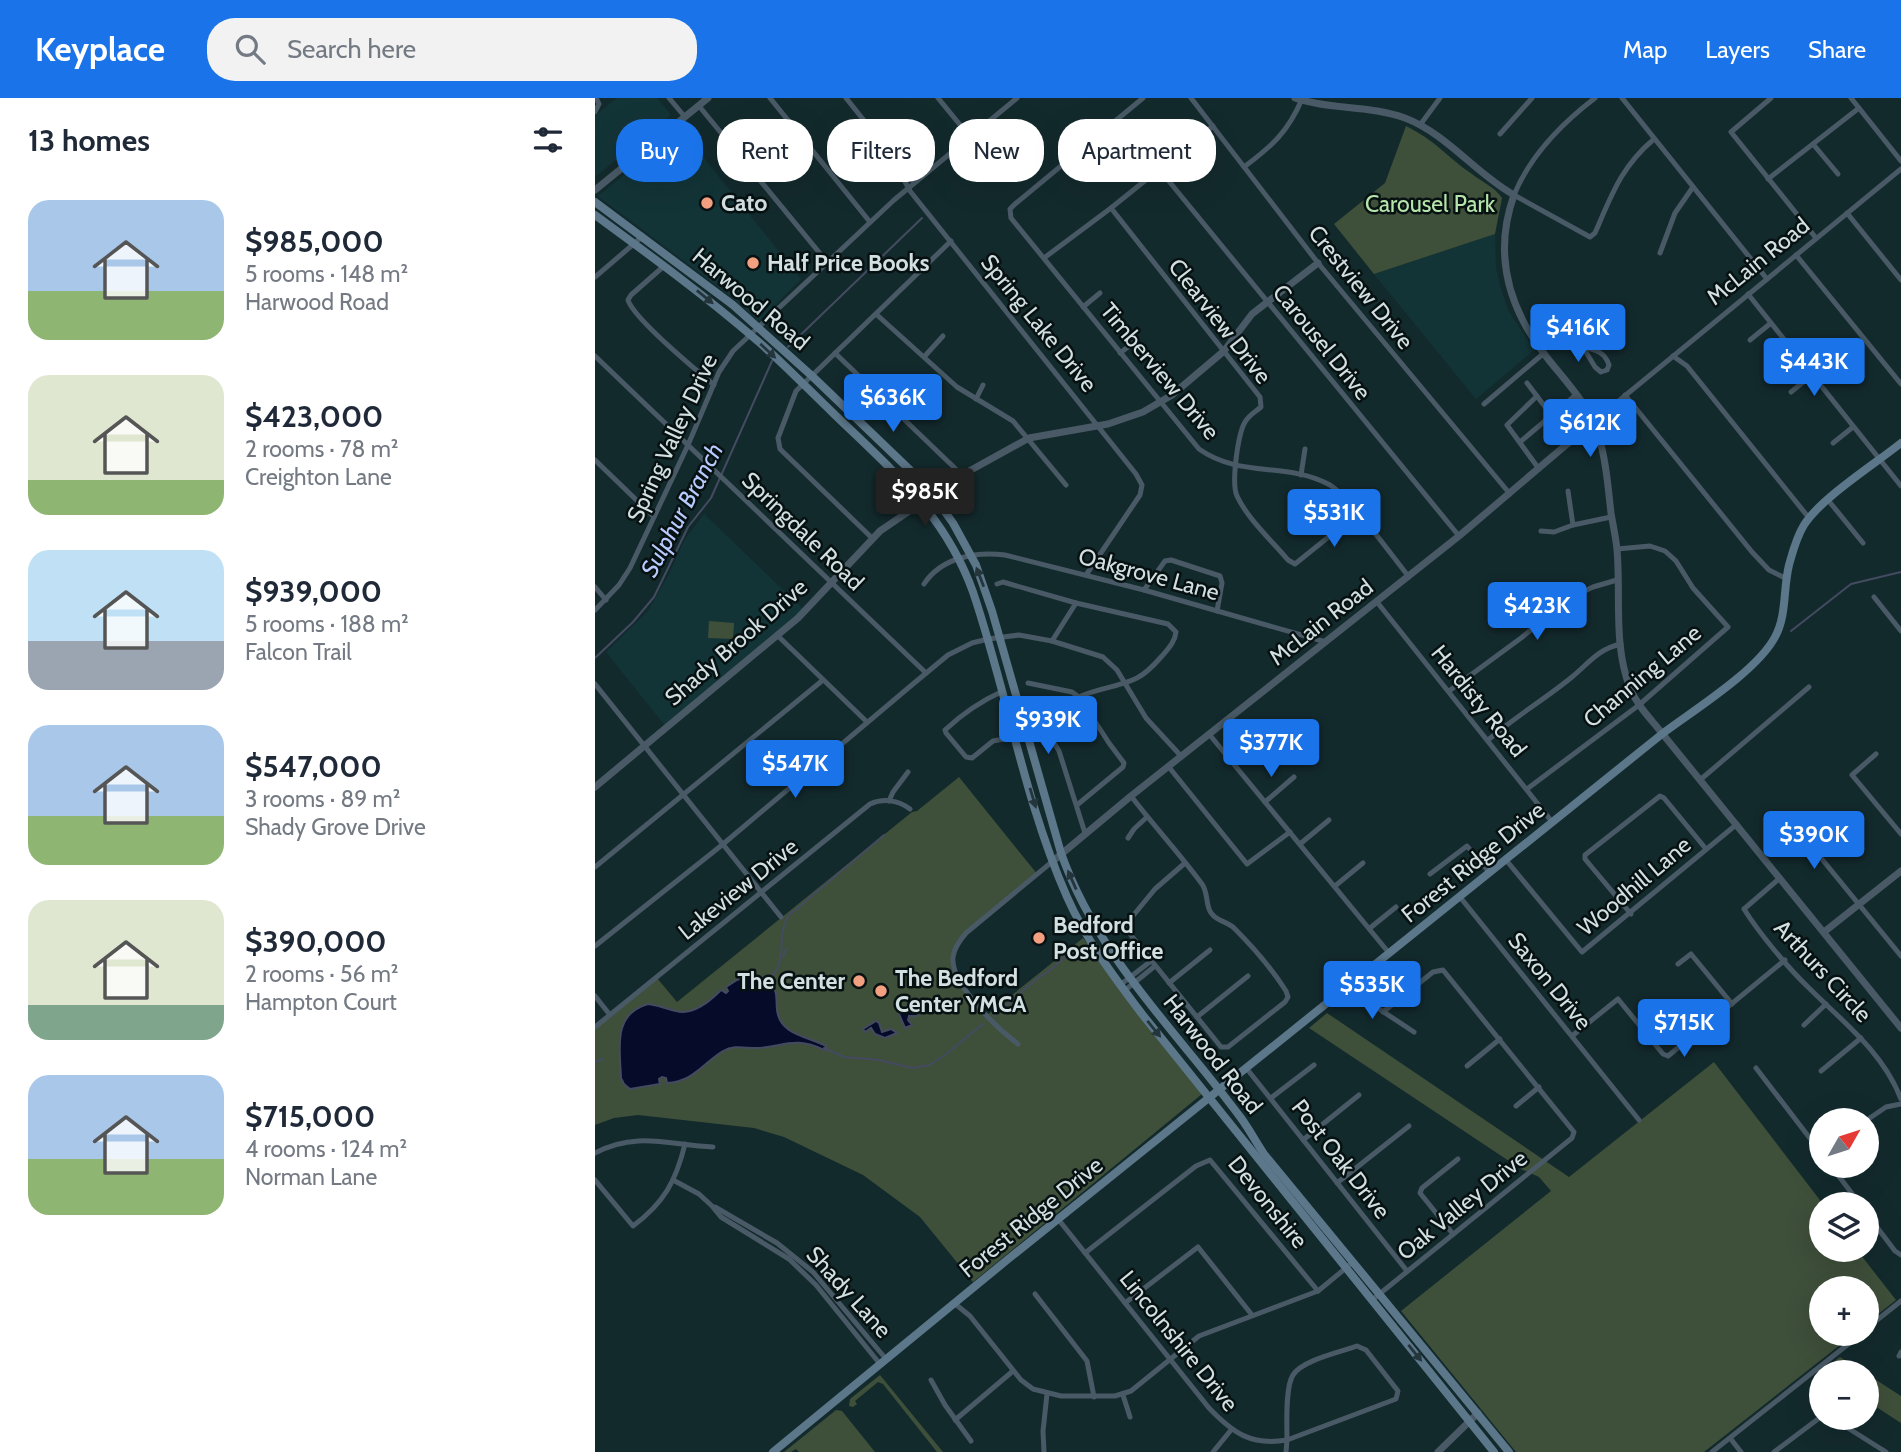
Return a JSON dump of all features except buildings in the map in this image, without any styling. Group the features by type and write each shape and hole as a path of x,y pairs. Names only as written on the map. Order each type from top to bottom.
{"main road":[{"name":"Harwood Road","path":"595,202 733,305 758,327 910,470 953,523 984,587 1061,853 1095,926 1131,981 1244,1123 1264,1154 1349,1266"},
{"name":"Harwood Road","path":"595,215 750,334 887,463 937,520 960,559 973,592 1053,861 1083,928 1122,988 1375,1298 1494,1452"},
{"name":"Forest Ridge Drive","path":"773,1452 1552,822 1753,665 1774,639 1781,622 1786,578 1797,537 1809,518 1901,443"},
{"name":"Harwood Road","path":"1375,1298 1478,1413 1509,1452"}],"street":[{"path":"595,112 599,104 596,98"},
{"path":"669,98 685,117"},
{"path":"595,190 708,98"},
{"path":"770,98 870,222"},
{"name":"Spring Lake Drive","path":"846,98 890,153 909,188 1142,485 1136,503 1086,575"},
{"path":"938,98 955,119"},
{"name":"Spring Valley Drive","path":"992,119 1017,98"},
{"name":"Timberview Drive","path":"1143,98 1015,204 1010,213 1120,354 1199,449 1214,460 1236,467 1301,475 1328,484 1357,514 1409,577"},
{"name":"Crestview Drive","path":"1191,98 1208,119"},
{"path":"1420,125 1440,98"},
{"path":"1500,134 1532,98"},
{"path":"1595,98 1549,140 1528,167 1514,195 1506,230 1507,284 1518,316 1577,394 1593,422 1604,459 1617,549 1621,644 1629,685 1639,705 1901,1028"},
{"path":"1622,98 1767,279"},
{"path":"1771,98 1731,132 1816,238"},
{"path":"1851,98 1901,161"},
{"path":"1244,167 1275,144 1286,130 1299,99 1311,104 1390,113 1439,136 1480,172 1514,195 1587,236 1593,235 1625,169 1654,139"},
{"path":"699,106 827,262"},
{"path":"1768,179 1859,108"},
{"name":"Crestview Drive","path":"1216,130 1318,262 1510,494"},
{"path":"1813,144 1838,174"},
{"name":"Spring Valley Drive","path":"595,610 625,577 728,358 750,334 870,222 949,155"},
{"path":"1899,171 1901,179"},
{"name":"McLain Road","path":"1053,861 1168,766 1409,577 1625,395 1899,171"},
{"path":"1044,258 1143,182"},
{"name":"Carousel Drive","path":"1169,182 1459,536"},
{"path":"1660,253 1675,213 1693,187"},
{"name":"Clearview Drive","path":"1111,208 1261,401 1261,407 1244,424 1236,467 1236,495 1288,560 1295,564 1357,514"},
{"path":"1847,213 1901,280"},
{"path":"595,277 643,236"},
{"path":"872,538 778,445 778,438 792,396 951,241"},
{"path":"1796,255 1901,384"},
{"name":"Shady Brook Drive","path":"595,787 778,635 808,608 872,538 922,501 962,475 1029,438 1099,427 1143,411 1172,395 1224,351 1252,314 1318,262"},
{"path":"664,266 631,295 629,304 714,385"},
{"path":"1083,307 1100,293"},
{"path":"1748,294 1901,486"},
{"path":"876,314 957,387 1013,422 1066,485"},
{"path":"1750,340 1771,323"},
{"path":"924,357 943,336"},
{"path":"1535,341 1543,337 1600,351 1607,359 1607,370 1601,372 1595,367 1583,347"},
{"path":"1120,354 1137,340"},
{"path":"835,353 962,475"},
{"path":"1484,404 1544,353"},
{"name":"Springdale Road","path":"595,356 926,673"},
{"path":"1673,356 1687,366 1809,518"},
{"path":"1791,392 1812,375"},
{"path":"1527,383 1552,416"},
{"path":"976,399 982,385"},
{"path":"1520,442 1577,394"},
{"path":"1625,395 1752,552 1769,570 1786,578"},
{"path":"1537,396 1507,423 1539,469"},
{"path":"1833,443 1853,427"},
{"path":"1301,475 1305,449"},
{"path":"595,460 654,517"},
{"path":"1568,491 1573,525"},
{"path":"1828,500 1863,543"},
{"path":"1541,531 1553,532 1612,517"},
{"name":"Channing Lane","path":"1527,789 1639,705 1728,627 1665,551 1650,547 1617,549"},
{"name":"Oakgrove Lane","path":"924,584 930,575 960,559 1005,555 1144,590 1327,642"},
{"path":"1144,590 1165,561 1171,560 1220,576 1223,583 1217,611"},
{"path":"1449,691 1570,598 1617,580"},
{"path":"997,584 1003,582 1172,626 1176,635 1167,651 1143,675 1079,697"},
{"path":"595,587 606,600"},
{"path":"1874,597 1901,631"},
{"name":"Hardisty Road","path":"1377,602 1552,822"},
{"path":"1052,641 1076,603"},
{"path":"778,635 867,722"},
{"path":"595,946 722,845 948,655 972,643 1020,635 1052,641 1103,657 1112,663 1146,718 1181,756"},
{"path":"1488,740 1520,713 1573,676 1596,654 1621,644"},
{"path":"595,867 823,680"},
{"path":"1028,683 1072,692 1079,697 1125,763 1077,805"},
{"path":"595,684 781,918"},
{"path":"1700,780 1809,687"},
{"path":"1003,691 977,703 956,719 945,730 946,733 966,757 972,758 993,741 1045,732 1051,736 1059,751 1085,833"},
{"path":"1209,734 1390,954"},
{"path":"1230,760 1259,737"},
{"path":"1876,754 1852,775 1901,834"},
{"path":"1168,766 1247,864 1290,832"},
{"path":"908,772 889,801 910,809"},
{"path":"1265,802 1294,777"},
{"path":"1131,796 1185,863 1206,891 1209,911 1229,923 1254,949 1286,991 1288,997 1285,1002 1224,1048 1126,929 1127,923 1155,889 1185,863"},
{"path":"1631,914 1585,859 1585,855 1660,796 1706,849"},
{"name":"Lakeview Drive","path":"595,1027 870,804 889,801"},
{"path":"1128,838 1147,817"},
{"path":"1300,844 1329,820"},
{"path":"1790,820 1901,956"},
{"name":"Woodhill Lane","path":"1506,860 1581,952 1631,914 1737,824"},
{"path":"1430,874 1467,846 1490,873"},
{"path":"1018,1044 999,1030 958,980 953,956 959,941 966,933 1053,861"},
{"path":"1335,886 1363,863"},
{"path":"1824,932 1901,870"},
{"name":"Arthurs Circle","path":"1780,878 1744,909 1807,986 1861,1038 1885,1068 1901,1101"},
{"name":"Saxon Drive","path":"1460,897 1639,1120"},
{"path":"1370,928 1396,907"},
{"path":"1169,983 1210,950"},
{"path":"1678,964 1691,954 1732,1004"},
{"path":"1572,1036 1618,999 1663,1054 1668,1056 1785,960"},
{"path":"1122,988 1153,964"},
{"path":"1383,1012 1433,972 1443,970 1539,1087 1515,1106"},
{"path":"1196,1017 1248,976"},
{"path":"1351,985 1383,1012 1414,1032"},
{"path":"595,996 610,1015"},
{"path":"1804,1025 1826,1004"},
{"path":"1821,1071 1861,1038"},
{"path":"1467,1066 1500,1039"},
{"path":"1271,1098 1314,1065"},
{"path":"1756,1068 1809,1137"},
{"name":"Post Oak Drive","path":"1247,1069 1408,1271"},
{"name":"Oak Valley Drive","path":"1375,1298 1573,1135 1573,1130 1539,1087"},
{"path":"1303,1140 1359,1095"},
{"path":"1879,1112 1901,1101"},
{"path":"1337,1183 1409,1126"},
{"path":"595,1153 613,1144 638,1140 713,1147"},
{"path":"595,1180 633,1226 650,1214 663,1198 677,1174 685,1143"},
{"path":"1453,1234 1420,1193 1422,1188 1458,1159"},
{"name":"Devonshire","path":"1085,1253 1196,1166 1210,1160 1318,1291"},
{"path":"1840,1178 1851,1192"},
{"name":"Shady Lane","path":"673,1180 777,1243 813,1272 883,1362"},
{"name":"Lincolnshire Drive","path":"1058,1219 1209,1408 1231,1430 1259,1441 1286,1440"},
{"path":"1879,1230 1901,1255"},
{"path":"1125,1303 1198,1247 1252,1315"},
{"path":"954,1303 970,1316 1013,1371 1033,1389 1047,1394 1094,1397 1123,1395 1199,1336 1318,1291 1349,1266"},
{"path":"1035,1294 1087,1362 1094,1397"},
{"path":"1879,1318 1901,1301"},
{"path":"1286,1440 1394,1402 1398,1391 1360,1346 1303,1366 1291,1379 1286,1440 1286,1452"},
{"path":"1712,1452 1846,1346"},
{"path":"954,1420 1013,1371"},
{"path":"930,1380 954,1420 971,1441"},
{"path":"1044,1452 1047,1394"},
{"path":"1123,1395 1130,1417"},
{"path":"1438,1452 1478,1413"},
{"path":"1774,1452 1809,1426"},
{"path":"1213,1452 1231,1430"},
{"path":"1851,1430 1886,1452"},
{"path":"1730,1438 1741,1452"}],"shaded area":[{"path":"617,98 657,98 671,115 666,119 616,119 616,160 595,177 595,116"},
{"path":"703,156 717,174 717,182 723,182 801,279 759,321 733,298 598,196 616,181 703,182"},
{"path":"1495,234 1496,268 1508,310 1534,350 1476,399 1374,274"},
{"path":"704,514 805,611 667,728 606,652 648,611 685,539"}],"green space":[{"name":"Carousel Park","path":"1406,126 1433,143 1499,194 1502,198 1495,234 1374,274 1334,224 1385,183"},
{"path":"709,621 734,623 733,639 708,638"},
{"path":"959,777 1038,875 966,933 955,949 955,972 987,1015 1083,938 1202,1094 973,1282 920,1217 863,1175 784,1137 754,1128 638,1115 614,1118 595,1125 595,1027 657,978 677,1002"},
{"path":"1327,1013 1569,1177 1714,1062 1814,1192 1809,1192 1809,1262 1866,1262 1877,1276 1809,1276 1809,1346 1839,1346 1821,1360 1809,1360 1809,1369 1704,1452 1516,1452 1401,1311 1551,1191 1539,1177 1521,1169 1309,1028"},
{"path":"1879,1278 1896,1300 1879,1313"},
{"path":"880,1375 943,1452 937,1452 883,1384 878,1382 855,1401 857,1404 849,1406 850,1399"},
{"path":"1879,1382 1901,1396 1901,1423 1879,1409"},
{"path":"836,1410 842,1411 875,1452 799,1452 796,1449 784,1452"}],"water":[{"path":"752,975 766,978 772,976 770,982 783,1025 795,1034 826,1046 824,1050 799,1043 732,1048 723,1051 697,1071 676,1082 667,1083 666,1078 662,1077 659,1079 660,1084 630,1089 624,1084 621,1078 621,1034 623,1024 636,1009 648,1004 676,1011 689,1011 706,1003 721,990 726,993 726,987 737,980"},
{"path":"913,1001 918,1005 920,1013 909,1016 908,1020 912,1025 905,1028 899,1014"},
{"path":"876,1021 882,1032 891,1029 897,1033 885,1038 875,1034 871,1028 865,1032 863,1029"}],"waterway":[{"name":"Sulphur Branch","path":"788,347 922,218"},
{"name":"Sulphur Branch","path":"595,658 633,622 654,597 688,527 711,498 772,361"},
{"path":"1791,631 1851,584 1901,572"},
{"path":"771,977 781,956 783,932 788,916 884,835"},
{"path":"994,1016 1039,977 1080,947"},
{"path":"783,956 787,948"},
{"path":"824,1048 844,1057 879,1060 912,1068 929,1065 983,1024"},
{"path":"595,1062 603,1059"}],"place":[{"name":"Cato","path":"707,203"},
{"name":"Half Price Books","path":"753,263"},
{"name":"Bedford Post Office","path":"1039,938"},
{"name":"The Center","path":"859,981"},
{"name":"The Bedford Center YMCA","path":"881,991"}]}
